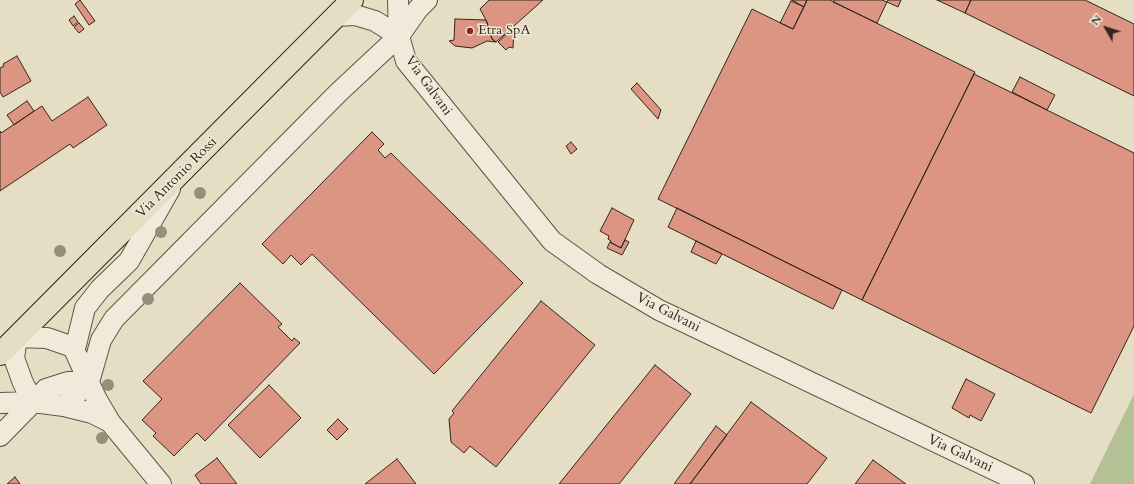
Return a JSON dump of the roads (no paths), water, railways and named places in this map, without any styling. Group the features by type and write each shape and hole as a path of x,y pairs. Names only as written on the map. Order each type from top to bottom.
{"main road":[{"name":"Via Antonio Rossi","path":"0,354 175,180 352,0"}],"street":[{"path":"398,0 399,36"},
{"path":"64,406 88,382 101,340 114,319 338,93 399,36 418,9 427,0"},
{"path":"336,16 355,15 375,21 399,36"},
{"name":"Via Galvani","path":"399,36 406,61 552,241 558,246 598,274 659,310 1024,484"},
{"path":"73,348 76,345 85,308 100,289 129,261 175,180"},
{"path":"34,402 23,383 14,358 17,337 47,338 73,348 88,382 110,422 160,484"},
{"path":"0,436 46,389 68,382 88,382"},
{"path":"0,403 34,402 64,406 92,413 110,422"}],"place":[{"name":"Etra SpA","path":"470,31"}]}
